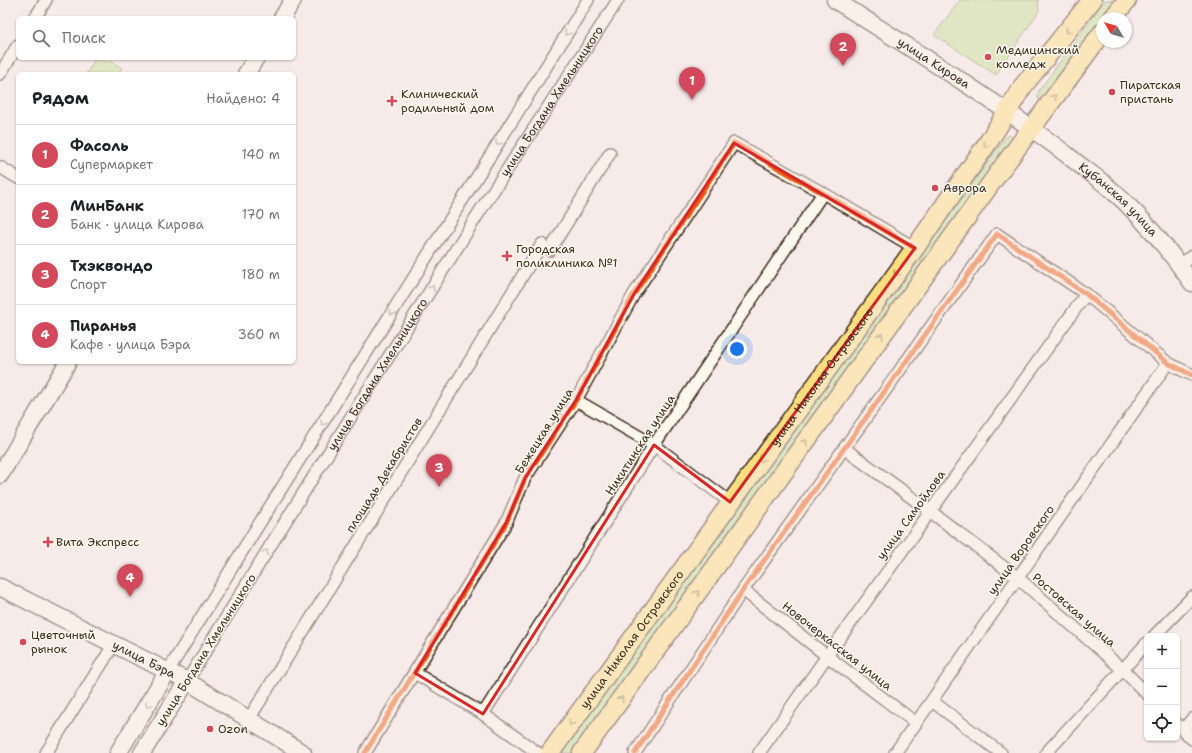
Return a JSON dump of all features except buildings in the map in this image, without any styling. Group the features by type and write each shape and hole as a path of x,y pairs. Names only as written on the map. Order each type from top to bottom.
{"main road":[{"path":"283,16 293,0"},
{"name":"улица Кирова","path":"835,0 1031,128"},
{"name":"улица Николая Островского","path":"550,753 915,248 989,142 1023,86 1092,0"},
{"path":"1118,12 1127,0"},
{"name":"улица Николая Островского","path":"582,753 1031,128 1096,41"},
{"path":"247,72 255,60"},
{"name":"Кубанская улица","path":"1031,128 1107,186 1186,260 1192,283"},
{"path":"0,475 67,364"},
{"name":"улица Бэра","path":"0,587 187,681 303,753"},
{"name":"улица Богдана Хмельницкого","path":"118,753 168,671"},
{"name":"улица Богдана Хмельницкого","path":"142,753 187,681"}],"street":[{"path":"36,16 46,0"},
{"name":"улица Богдана Хмельницкого","path":"168,671 588,0"},
{"name":"улица Богдана Хмельницкого","path":"187,681 272,542 480,211 618,0"},
{"path":"0,74 16,48"},
{"name":"Бежецкая улица","path":"365,753 506,523 525,478 576,400 634,294 734,143 823,193"},
{"name":"площадь Декабристов","path":"249,719 546,247 610,153"},
{"path":"0,167 16,177"},
{"path":"823,193 915,248"},
{"name":"Никитинская улица","path":"483,714 654,445 823,193"},
{"path":"635,753 743,590 997,234 1086,294 1168,363 1192,376"},
{"name":"улица Самойлова","path":"759,753 1086,294"},
{"name":"улица Воровского","path":"895,753 1168,363"},
{"path":"576,400 654,445 730,502"},
{"name":"Ростовская улица","path":"845,449 1018,578 1122,669 1144,691"},
{"name":"Новочеркасская улица","path":"743,590 916,723"},
{"path":"1157,633 1192,597"},
{"path":"46,753 114,644"},
{"path":"1046,753 1144,646"},
{"path":"415,673 483,714 538,753"},
{"path":"932,701 1002,753"},
{"path":"1192,719 1180,727 1192,739"}],"highlighted area":[{"path":"734,143 915,248 730,502 654,445 483,714 415,673 506,523 525,478 576,400 634,294"}],"green space":[{"name":"Медицинский колледж","path":"960,0 1038,0 1039,11 996,75 934,35"},
{"path":"1105,0 1120,0 1111,12 1096,12"},
{"path":"1096,12 1096,32 1048,99 1042,102 1038,96 1040,89"},
{"path":"95,60 109,60 122,68 119,72 87,72"},
{"path":"1010,135 1014,139 577,753 561,753 1006,137"}],"cycle path":[{"path":"365,753 506,523 525,478 576,400 634,294 734,143 823,193 915,248"},
{"path":"635,753 743,590 997,234 1086,294 1168,363 1192,375"}],"place":[{"name":"Медицинский колледж","path":"988,57"},
{"name":"МинБанк","path":"843,66"},
{"name":"Пиратская пристань","path":"1112,92"},
{"name":"Фасоль","path":"692,100"},
{"name":"Клинический родильный дом","path":"392,101"},
{"name":"Аврора","path":"935,188"},
{"name":"Городская поликлиника №1","path":"507,256"},
{"name":"Тхэквондо","path":"439,487"},
{"name":"Вита Экспресс","path":"48,542"},
{"name":"Пиранья","path":"130,597"},
{"name":"Цветочный рынок","path":"23,642"},
{"name":"Ozon","path":"210,729"}]}
